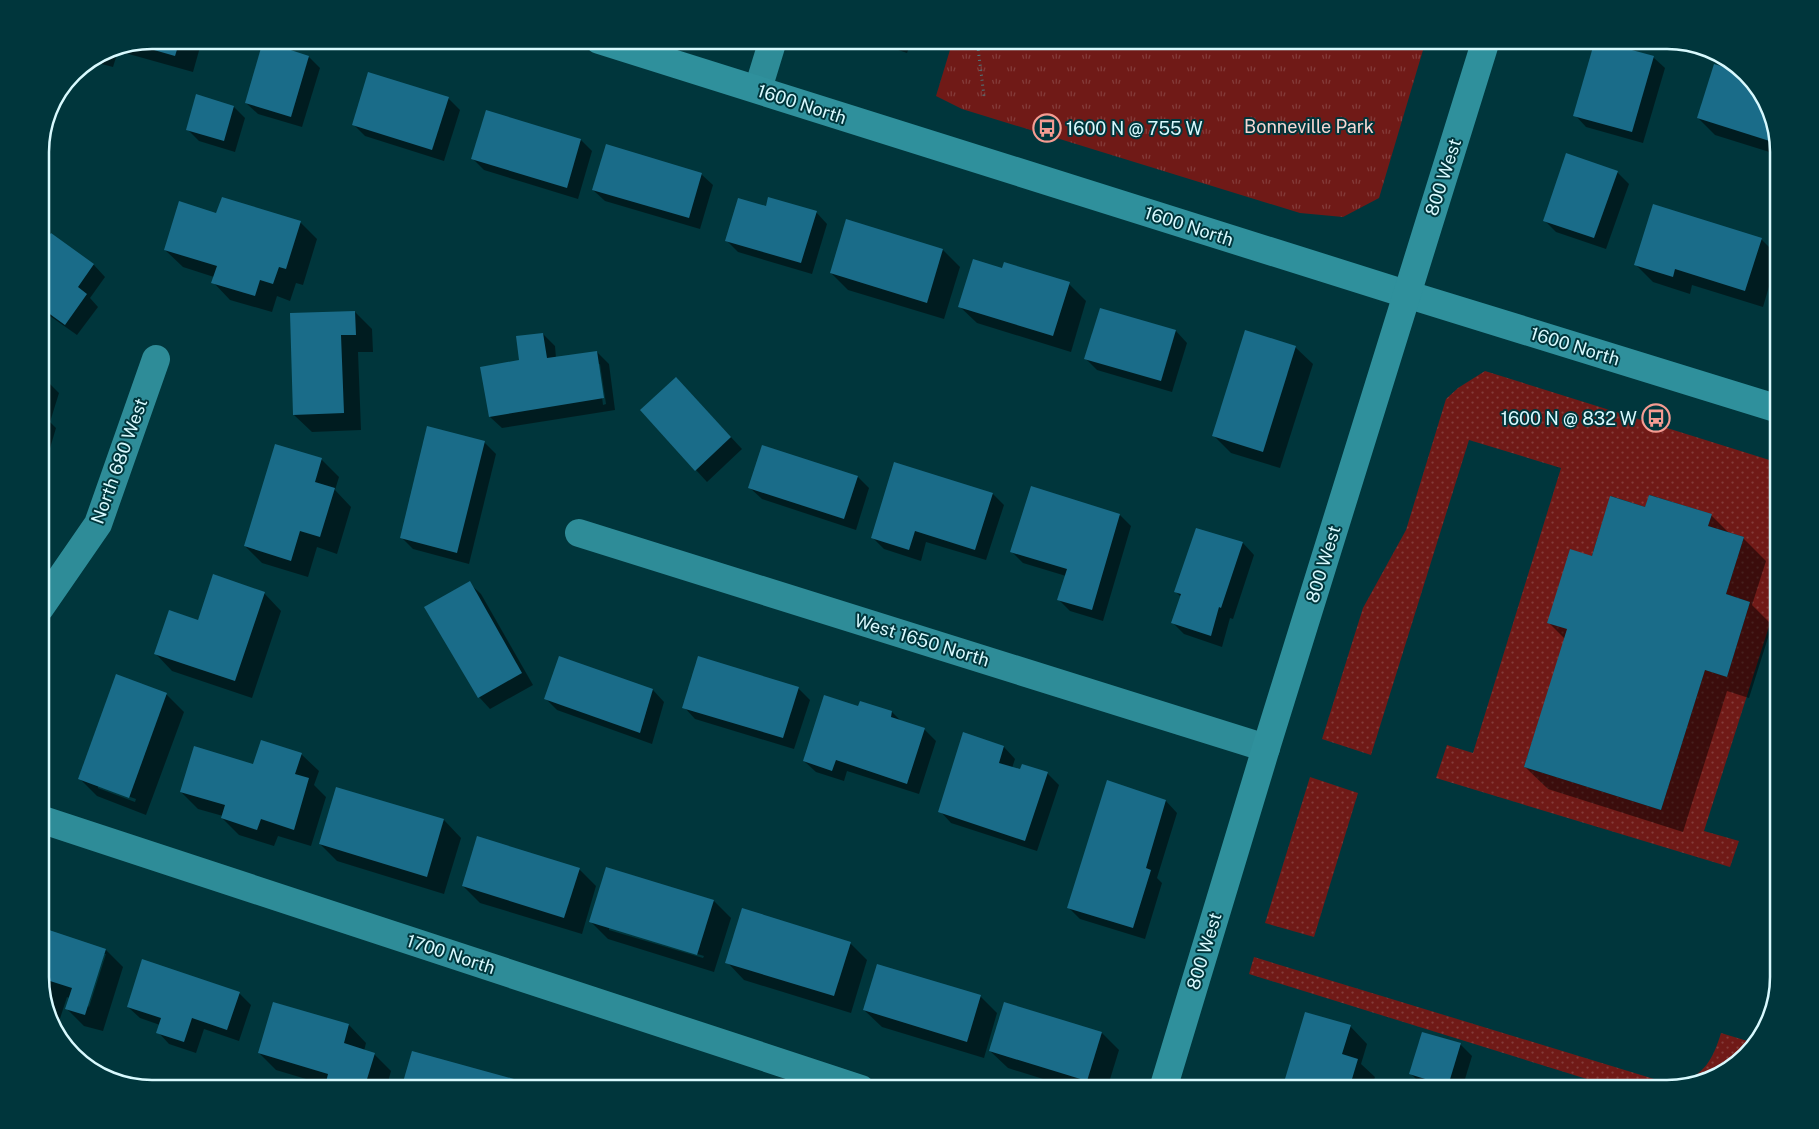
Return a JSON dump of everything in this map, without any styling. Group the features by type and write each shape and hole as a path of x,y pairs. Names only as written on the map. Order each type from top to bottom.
{"main road":[{"name":"1600 North","path":"628,49 1406,294 1770,406"},
{"name":"800 West","path":"1166,1080 1266,748 1483,49"}],"street":[{"path":"758,89 770,49"},
{"name":"North 680 West","path":"49,595 98,524 156,359"},
{"name":"West 1650 North","path":"579,533 1266,748"},
{"name":"1700 North","path":"49,822 834,1080"}],"path":[{"path":"978,49 984,96"}],"green space":[{"name":"Bonneville Park","path":"950,49 1423,49 1379,198 1343,217 1300,213 962,109 936,96"},
{"path":"1485,371 1770,460 1770,623 1704,831 1739,841 1730,867 1436,778 1447,745 1473,753 1561,468 1469,440 1371,755 1322,739 1363,608 1406,530 1446,399 1458,388","holes":["1650,495 1711,514 1708,526 1744,537 1726,594 1750,602 1727,677 1705,670 1661,810 1524,767 1611,496 1645,507"]},
{"path":"1310,777 1358,793 1314,937 1265,923"},
{"path":"1254,957 1657,1080 1590,1080 1249,974"},
{"path":"1721,1033 1748,1041 1730,1059 1707,1072 1693,1077 1711,1059"}],"building":[{"path":"151,49 177,49 175,56"},
{"path":"261,49 288,49 309,56 291,117 245,103"},
{"path":"1592,49 1628,49 1654,56 1632,132 1573,116"},
{"path":"1714,64 1726,68 1749,89 1760,106 1769,141 1697,118"},
{"path":"368,72 449,97 432,150 352,125"},
{"path":"196,94 234,106 224,141 186,130"},
{"path":"486,110 581,139 567,188 471,159"},
{"path":"606,144 702,173 689,218 592,190"},
{"path":"1566,153 1618,171 1594,238 1543,221"},
{"path":"222,197 301,221 286,269 279,267 273,284 260,280 255,296 211,283 217,266 164,250 179,201 216,213"},
{"path":"768,197 817,211 801,263 725,241 738,198 766,206"},
{"path":"1653,204 1762,238 1745,291 1675,269 1673,277 1634,265"},
{"path":"846,219 943,249 927,303 830,273"},
{"path":"51,233 94,264 78,287 87,294 65,325 49,313 49,236"},
{"path":"973,259 1002,268 1004,262 1070,282 1053,336 958,307"},
{"path":"1100,308 1176,330 1161,381 1084,359"},
{"path":"355,311 356,335 341,335 344,413 293,415 290,313"},
{"path":"1245,330 1296,346 1263,452 1212,436"},
{"path":"543,333 547,358 597,351 604,398 489,417 480,367 519,360 516,336"},
{"path":"676,377 731,437 695,471 640,410"},
{"path":"427,426 485,441 457,553 400,538"},
{"path":"275,444 322,458 315,482 335,488 320,537 300,531 291,561 244,546"},
{"path":"762,445 858,476 844,519 748,488"},
{"path":"894,462 993,493 975,550 915,531 909,550 871,538"},
{"path":"1031,486 1120,514 1092,610 1057,600 1067,569 1010,552"},
{"path":"1649,495 1712,514 1708,526 1744,537 1726,594 1750,602 1727,677 1705,670 1661,810 1524,767 1567,629 1547,623 1570,549 1592,556 1610,496 1645,507"},
{"path":"1196,528 1243,542 1221,608 1219,607 1211,636 1171,623 1181,594 1174,592"},
{"path":"213,574 265,592 235,681 154,654 169,610 198,620"},
{"path":"470,581 522,673 478,698 424,607"},
{"path":"559,656 653,689 640,733 544,699"},
{"path":"698,656 799,687 783,738 682,708"},
{"path":"116,674 167,693 129,798 78,779"},
{"path":"824,695 858,706 860,701 892,711 891,717 925,728 907,784 836,760 832,771 803,761"},
{"path":"963,732 1004,746 999,763 1020,769 1022,764 1048,772 1025,841 938,812"},
{"path":"261,740 302,753 295,774 309,778 294,830 261,819 257,830 221,818 225,805 180,792 194,746 253,764"},
{"path":"1107,780 1166,800 1146,868 1151,870 1133,928 1067,908"},
{"path":"336,787 444,819 427,877 319,844"},
{"path":"477,836 580,868 564,918 462,886"},
{"path":"606,867 714,900 697,955 589,922"},
{"path":"742,908 851,942 834,996 725,963"},
{"path":"49,930 106,949 85,1015 65,1009 72,988 50,981 49,984"},
{"path":"142,959 240,992 227,1030 192,1018 184,1042 156,1033 161,1018 127,1007"},
{"path":"877,964 981,995 967,1042 863,1010"},
{"path":"273,1002 349,1024 344,1043 375,1053 367,1080 326,1080 328,1074 258,1053"},
{"path":"1004,1002 1102,1032 1087,1080 989,1051"},
{"path":"1305,1012 1351,1025 1342,1054 1358,1059 1352,1080 1285,1080"},
{"path":"1422,1032 1461,1043 1450,1080 1428,1080 1409,1074"},
{"path":"412,1051 514,1079 514,1080 404,1080"}],"place":[{"name":"1600 N @ 755 W","path":"1047,128"},
{"name":"1600 N @ 832 W","path":"1656,418"}]}
